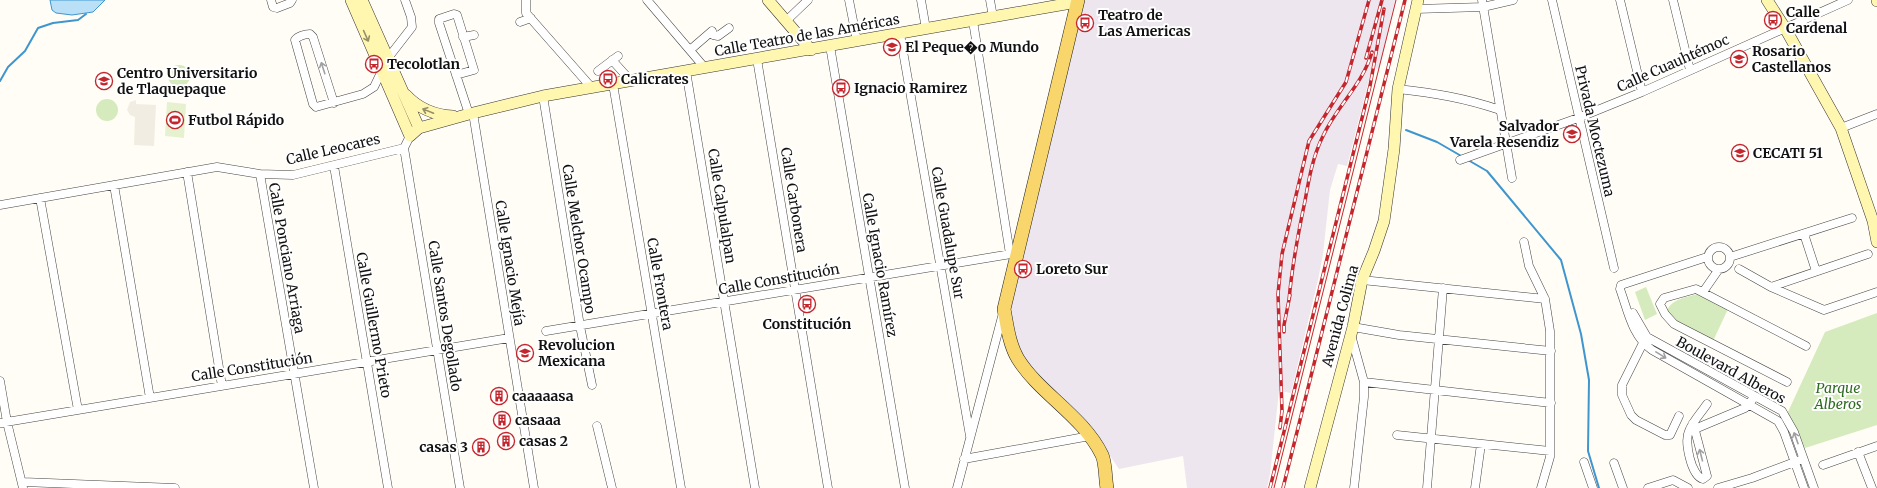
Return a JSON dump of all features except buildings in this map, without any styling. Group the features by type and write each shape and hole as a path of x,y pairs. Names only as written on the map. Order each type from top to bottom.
{"main road":[{"path":"1077,1 1014,253 1004,309 1011,342 1017,358 1028,372 1090,436 1103,456 1107,488"}],"street":[{"path":"271,0 273,7 277,8 290,3 292,0"},
{"path":"351,0 410,136"},
{"path":"362,0 419,128"},
{"path":"334,103 313,37 310,34 297,37 295,40 313,104 316,107 334,103 364,94 374,87 383,72 388,58 412,28 405,0"},
{"path":"526,0 526,13 592,88"},
{"path":"647,0 705,68"},
{"path":"768,0 811,50"},
{"path":"786,21 808,0"},
{"path":"849,0 857,41"},
{"path":"921,0 926,29"},
{"path":"990,0 993,17"},
{"path":"1417,5 1482,4 1513,0"},
{"name":"Privada Moctezuma","path":"1552,0 1578,118 1614,268"},
{"path":"1620,0 1642,92"},
{"path":"1673,0 1690,70"},
{"path":"1767,0 1785,28 1841,128 1875,221 1877,242"},
{"name":"Calle Cuauhtémoc","path":"1460,160 1505,142 1578,118 1642,92 1848,0"},
{"name":"Calle Teatro de las Américas","path":"543,96 811,50 1077,1"},
{"path":"1482,4 1512,178"},
{"name":"Avenida Colima","path":"1310,488 1352,331 1362,280 1384,222 1394,149 1398,89 1417,5"},
{"name":"Calle Ignacio Mejía","path":"463,37 457,15 452,14 439,19 467,115 509,338 534,488"},
{"path":"520,22 531,18"},
{"path":"973,21 1014,253"},
{"path":"690,50 712,32 718,36 729,28"},
{"name":"Calle Guadalupe Sur","path":"900,34 970,436"},
{"path":"456,75 474,70 463,37 474,35"},
{"name":"Calle Ignacio Ramírez","path":"830,46 904,488"},
{"path":"598,71 615,58 631,81"},
{"name":"Calle Carbonera","path":"757,59 828,488"},
{"name":"Calle Calpulalpan","path":"686,71 755,488"},
{"name":"Calle Frontera","path":"614,84 681,488"},
{"path":"1398,89 1436,93 1472,100 1500,110"},
{"path":"403,92 420,108 431,113 467,115"},
{"path":"404,148 410,136 419,128 543,96"},
{"name":"Calle Melchor Ocampo","path":"543,96 580,326 592,385"},
{"path":"1841,128 1877,114"},
{"name":"Calle Leocares","path":"0,205 217,167 260,174 293,175 404,148"},
{"name":"Calle Santos Degollado","path":"404,148 460,488"},
{"name":"Calle Guillermo Prieto","path":"334,166 388,488"},
{"path":"187,172 222,386"},
{"name":"Calle Ponciano Arriaga","path":"260,174 314,488"},
{"path":"114,185 150,398"},
{"path":"40,198 78,410"},
{"path":"1730,257 1852,218"},
{"path":"1804,234 1816,271"},
{"path":"1524,242 1529,266 1545,299 1550,330 1550,451 1549,464 1542,488"},
{"path":"1721,247 1727,250 1730,257 1726,267 1719,269 1712,267 1707,257 1710,250 1721,247"},
{"name":"Calle Constitución","path":"546,332 1014,253"},
{"path":"1771,286 1868,254"},
{"name":"Boulevard Alberos","path":"1707,257 1624,284 1636,320 1645,340 1682,368 1750,404 1778,421 1784,432 1804,488"},
{"path":"1703,292 1719,269"},
{"path":"1739,269 1771,286 1824,310 1877,292"},
{"path":"1362,280 1545,299"},
{"path":"1427,488 1444,288"},
{"path":"1787,382 1674,324 1665,314 1660,304 1664,298 1696,289 1728,307 1806,346"},
{"path":"957,488 1004,309"},
{"path":"1354,488 1364,397 1364,382 1352,331 1551,351"},
{"name":"Calle Constitución","path":"3,422 509,338"},
{"path":"1645,340 1622,385 1622,395 1631,415 1636,420 1665,435 1670,435 1679,416"},
{"name":"Boulevard Alberos","path":"1645,340 1754,395 1782,411 1794,432 1814,488"},
{"path":"0,381 3,422 23,485 175,488"},
{"path":"1364,382 1551,403"},
{"path":"1692,428 1745,408 1750,404 1754,395"},
{"path":"1692,428 1706,476 1703,479 1698,478 1696,475 1690,456 1692,428 1707,404"},
{"path":"597,426 612,488"},
{"path":"1397,435 1550,451"},
{"path":"964,459 1090,436"},
{"path":"1475,488 1481,444"},
{"path":"1823,465 1877,446"},
{"path":"1858,452 1872,488"},
{"path":"1718,488 1752,478 1804,459"},
{"path":"1584,462 1593,488"},
{"path":"1614,463 1623,488"},
{"path":"1648,488 1673,480 1688,488"}],"shaded area":[{"path":"1085,0 1395,0 1379,69 1372,68 1347,166 1338,164 1330,190 1323,254 1291,393 1279,391 1270,474 1267,488 1187,488 1183,456 1119,469 1091,428 1032,367 1023,356 1017,343 1012,325 1011,301"},
{"path":"136,100 136,104 156,105 154,146 134,145 135,117 130,115 127,110 130,102"}],"green space":[{"path":"179,65 187,68 190,76 187,84 179,87 171,84 168,76 171,68"},
{"path":"107,99 115,102 118,110 115,118 107,121 99,118 96,110 99,102"},
{"name":"Futbol Rápido","path":"167,102 186,104 184,138 165,136"},
{"path":"1646,287 1657,314 1645,320 1635,292"},
{"path":"1698,294 1728,309 1713,341 1676,321 1667,311 1676,301"},
{"name":"Parque Alberos","path":"1877,313 1877,425 1805,448 1787,414 1825,332"}],"water":[{"path":"50,0 105,0 93,12 72,15 56,13 52,10"}],"waterway":[{"path":"0,81 8,67 25,51 38,28 53,23 78,20 86,14"},
{"path":"1406,130 1437,142 1463,157"},
{"path":"1468,160 1487,171 1561,260 1581,334 1589,380 1588,451 1599,488"}],"tram line":[{"path":"1274,488 1396,0"}],"railway":[{"path":"1280,428 1282,411 1278,294 1282,254 1309,141 1346,82 1369,0"},
{"path":"1366,58 1382,0"},
{"path":"1283,488 1405,0"},
{"path":"1270,488 1370,86 1384,9"},
{"path":"1289,300 1298,238 1314,159 1323,136 1335,115 1363,74 1372,52"},
{"path":"1284,332 1290,295"}],"place":[{"name":"Calle Cardenal","path":"1773,20"},
{"name":"Teatro de Las Americas","path":"1085,23"},
{"name":"El Peque�o Mundo","path":"892,47"},
{"name":"Rosario Castellanos","path":"1739,59"},
{"name":"Tecolotlan","path":"374,64"},
{"name":"Calicrates","path":"608,79"},
{"name":"Centro Universitario de Tlaquepaque","path":"104,81"},
{"name":"Ignacio Ramirez","path":"841,88"},
{"name":"Futbol Rápido","path":"175,120"},
{"name":"Salvador Varela Resendiz","path":"1572,134"},
{"name":"CECATI 51","path":"1740,153"},
{"name":"Loreto Sur","path":"1023,269"},
{"name":"Constitución","path":"807,304"},
{"name":"Revolucion Mexicana","path":"525,353"},
{"name":"caaaaasa","path":"499,396"},
{"name":"casaaa","path":"502,420"},
{"name":"casas 2","path":"506,441"},
{"name":"casas 3","path":"481,447"}]}
